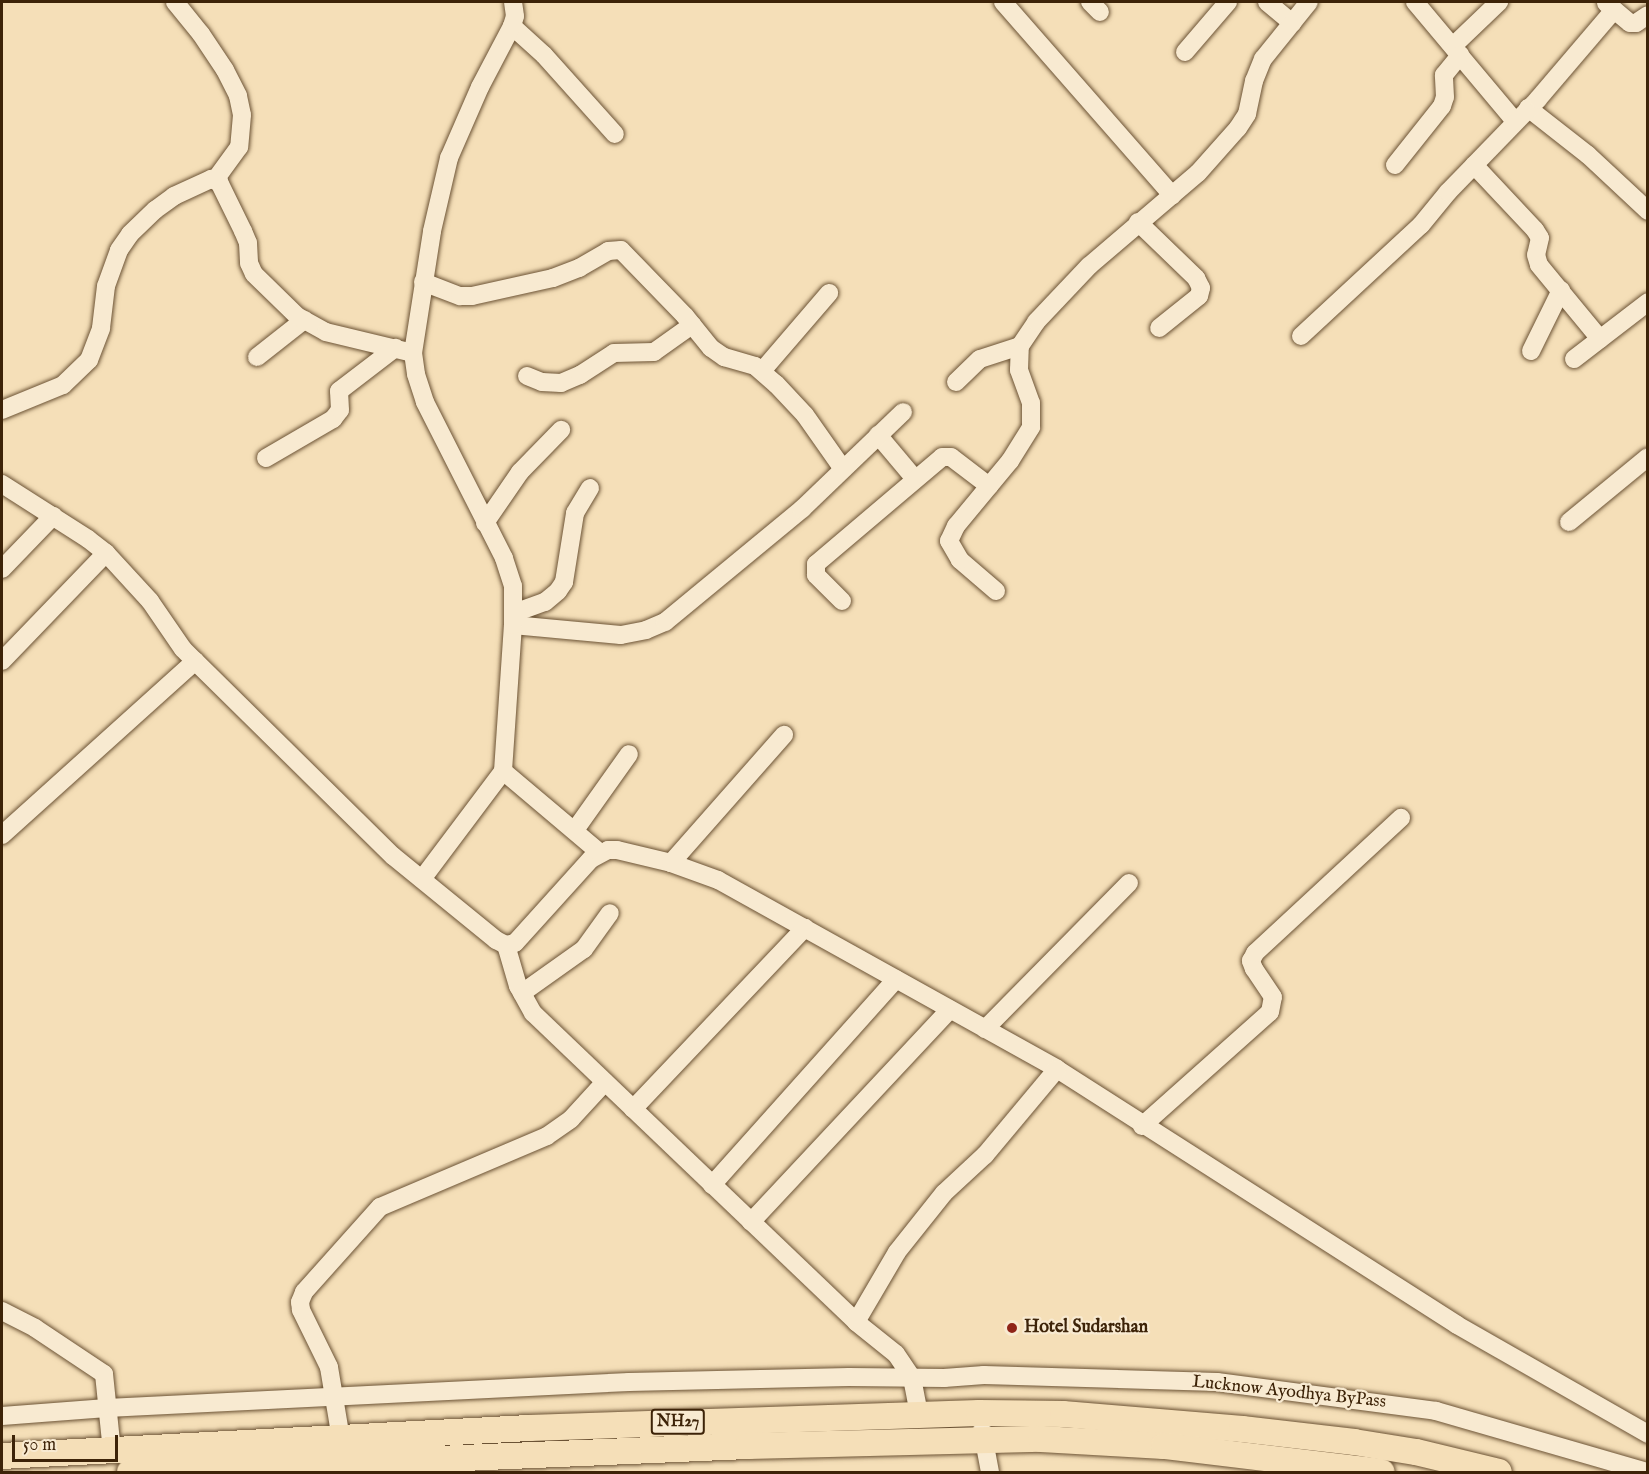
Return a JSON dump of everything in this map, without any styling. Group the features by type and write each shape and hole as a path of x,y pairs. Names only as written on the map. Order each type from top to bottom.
{"highway":[{"name":"NH27","path":"2,1456 112,1452 529,1428 920,1413 979,1413 1063,1414 1170,1421 1354,1442 1416,1452 1499,1473"},
{"name":"NH27","path":"130,1473 306,1469 748,1446 1041,1439 1164,1446 1381,1473"}],"street":[{"path":"2,410 63,385 90,360 100,334 109,274 130,234 174,196 216,179 239,147 242,115 238,96 225,70 201,34 175,2"},
{"path":"422,879 503,771 514,619 510,573 424,402 413,353 423,282 449,158 480,87 512,26 515,2"},
{"path":"1003,2 1172,195"},
{"path":"1185,52 1228,2"},
{"path":"1267,2 1292,23"},
{"path":"996,591 960,560 949,541 956,526 1010,461 1031,427 1031,403 1019,370 1020,346 1036,322 1089,266 1197,172 1238,128 1247,114 1254,81 1263,59 1309,2"},
{"path":"1415,2 1456,51 1521,115 1588,155 1647,211"},
{"path":"1395,165 1442,106 1445,97 1444,75 1456,51 1499,2"},
{"path":"1301,336 1421,225 1521,115 1609,6 1630,22 1636,23 1647,15"},
{"path":"512,26 552,63 615,134"},
{"path":"1474,165 1535,231 1540,238 1537,260 1600,339"},
{"path":"216,179 246,237 249,262 254,274 304,320 326,332 413,353"},
{"path":"1138,222 1197,278 1201,288 1199,296 1159,328"},
{"path":"423,282 460,296 472,296 553,278 579,268 615,248 626,255 693,325 711,348 724,357 747,363 762,371 805,415 843,469"},
{"path":"1531,351 1561,291"},
{"path":"762,371 829,293"},
{"path":"1574,359 1647,302"},
{"path":"258,357 304,320"},
{"path":"527,376 542,382 561,383 580,375 614,353 654,352 693,325"},
{"path":"956,382 980,358 1020,346"},
{"path":"266,458 333,419 340,410 339,391 395,348"},
{"path":"514,619 621,635 645,630 665,622 802,509 903,412"},
{"path":"485,523 520,472 561,430"},
{"path":"878,435 915,479"},
{"path":"843,602 816,575 816,564 915,479 946,455 989,486"},
{"path":"1569,522 1647,457"},
{"path":"2,484 106,553 150,601 183,648 195,661 393,856 495,940 506,945 515,943 600,853 617,850 671,863 718,880 1057,1070 1458,1325 1647,1434"},
{"path":"514,619 545,602 558,591 564,582 575,513 590,488"},
{"path":"2,569 52,516"},
{"path":"2,661 106,553"},
{"path":"2,835 195,661"},
{"path":"671,863 784,735"},
{"path":"575,830 629,754"},
{"path":"503,771 600,853"},
{"path":"1142,1126 1270,1012 1273,997 1254,969 1251,961 1255,953 1401,818"},
{"path":"985,1029 1129,883"},
{"path":"522,993 584,949 610,913"},
{"path":"633,1109 805,928"},
{"path":"506,945 522,993 533,1013 856,1322 896,1354 905,1364 912,1378 920,1413"},
{"path":"712,1185 896,980"},
{"path":"752,1222 950,1009"},
{"path":"856,1322 890,1262 924,1218 944,1193 985,1155 1057,1070"},
{"path":"341,1438 325,1357 301,1310 300,1302 304,1292 380,1207 547,1136 571,1119 605,1082"},
{"path":"2,1311 35,1328 104,1374 112,1452"},
{"name":"Lucknow Ayodhya ByPass","path":"2,1416 107,1408 629,1382 984,1375 1217,1382 1436,1411 1647,1473"},
{"path":"979,1413 990,1473"}],"place":[{"name":"Hotel Sudarshan","path":"1012,1328"}]}
